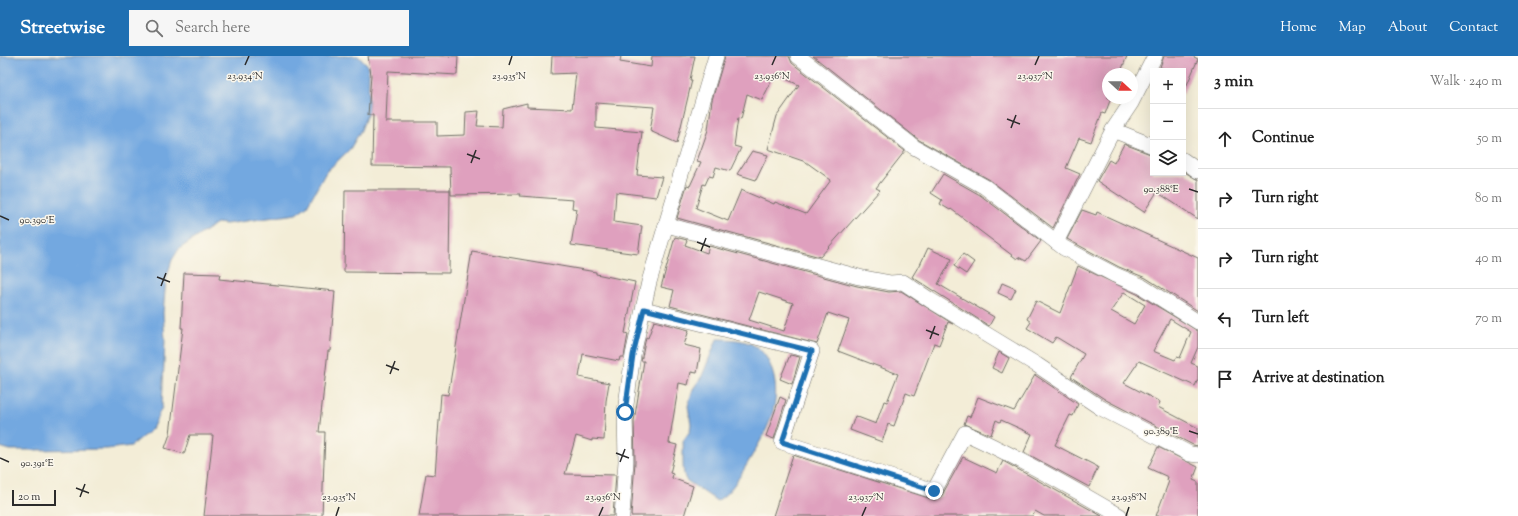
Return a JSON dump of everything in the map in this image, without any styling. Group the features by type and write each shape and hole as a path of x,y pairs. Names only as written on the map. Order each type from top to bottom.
{"street":[{"path":"622,516 626,461 625,412 633,355 649,282 716,56"},
{"path":"798,56 914,147 984,187 1064,248 1115,275 1141,286 1198,322"},
{"path":"1056,242 1113,130 1131,103 1155,56"},
{"path":"1113,130 1150,145"},
{"path":"1186,162 1198,171"},
{"path":"666,225 859,277 891,283 903,282 1038,365 1101,408 1190,454 1198,455"},
{"path":"644,309 812,351 782,442 934,491 965,433 1004,451 1120,516"}],"water":[{"path":"0,56 358,56 367,64 369,73 368,111 361,130 350,149 326,172 307,206 296,214 226,224 217,223 179,249 172,260 166,279 163,313 165,340 162,407 152,429 131,446 107,449 29,450 10,450 0,447"},
{"path":"717,339 744,341 758,348 763,353 772,370 776,394 772,416 762,438 736,482 723,497 717,501 686,480 683,467 683,441 690,431 691,424 688,406 693,389 702,376"}],"building":[{"path":"368,56 458,56 457,75 388,71 386,122 437,122 437,136 465,135 466,112 479,111 477,126 502,127 503,109 527,103 527,107 572,109 576,73 551,74 552,56 621,56 620,62 651,67 652,56 695,56 690,80 692,80 677,143 650,131 654,107 596,103 596,128 642,132 637,175 662,177 656,197 616,192 614,222 642,226 638,254 571,245 577,209 572,208 573,200 520,196 521,194 451,195 450,167 372,166 373,115 368,115 371,75"},
{"path":"725,56 789,56 792,63 905,151 876,188 880,190 820,257 677,218 687,185 690,186 701,162 697,161 708,130 712,100","holes":["775,74 799,85 777,116 768,149 806,162 831,180 806,214 775,202 774,204 741,190 728,221 696,208 703,184 705,185 709,176 713,177 716,167 730,171 741,148 734,146 738,118 741,119 747,94 762,100"]},
{"path":"813,56 1127,56 1122,68 1102,68 1102,104 1109,104 1105,114 1102,113 1091,142 1079,138 1066,168 1080,174 1053,228 990,180 919,140"},
{"path":"1164,56 1192,56 1198,59 1186,87 1186,68 1160,67"},
{"path":"1124,144 1150,154 1150,176 1186,176 1186,173 1198,180 1198,219 1157,192 1144,212 1097,181 1109,160 1114,163"},
{"path":"752,151 768,155 756,180 737,174"},
{"path":"943,174 980,195 1041,241 1026,261 1018,257 1017,259 951,209 950,210 940,204 942,200 931,193"},
{"path":"345,190 450,190 449,273 344,272"},
{"path":"1082,210 1096,215 1097,212 1198,258 1198,311 1146,278 1119,267 1067,239"},
{"path":"675,237 687,240 685,245 707,253 709,246 857,286 889,292 901,291 953,324 948,322 939,345 934,343 914,396 906,393 894,426 888,424 882,442 850,430 855,416 876,424 884,401 887,402 898,374 838,351 849,320 828,313 817,344 670,306 674,290 661,287","holes":["759,292 793,303 784,331 749,320"]},
{"path":"928,248 952,259 938,284 994,317 989,326 912,277 919,267"},
{"path":"472,251 596,272 596,274 635,282 625,333 628,334 624,357 620,357 619,361 583,354 579,377 609,383 606,401 604,440 592,439 592,441 576,436 565,474 616,475 613,516 419,516 426,474 435,475 441,394 448,395"},
{"path":"963,254 974,262 966,274 954,266"},
{"path":"1078,266 1137,294 1198,331 1198,347 1191,363 1198,366 1198,379 1195,386 1139,361 1124,383 1160,402 1158,407 1198,428 1198,446 1193,445 1106,400 1071,377 1084,354 1056,337 1052,343 1027,328 1031,322 1027,319 1036,301 1060,313","holes":["1124,292 1145,305 1134,324 1111,311","1170,319 1191,332 1180,358 1177,357 1175,360 1153,351"]},
{"path":"184,273 220,274 219,279 335,291 330,351 328,351 319,432 325,432 322,516 204,516 213,435 190,435 184,454 165,448 170,434 183,328 181,328"},
{"path":"1002,283 1016,289 1011,299 998,293"},
{"path":"654,321 689,330 684,345 701,349 697,373 691,372 688,385 679,383 669,443 677,445 670,473 673,474 672,478 693,486 684,516 631,516 635,462 634,421 644,361 641,361 646,337 648,338"},
{"path":"999,352 1009,358 1002,373 992,368"},
{"path":"790,355 800,357 792,384 780,379"},
{"path":"1035,375 1078,404 1073,416 1070,415 1055,445 1098,467 1089,487 1024,452 1032,434 1001,420 1000,422 996,420 991,435 964,424 967,416 970,417 978,397 1014,411"},
{"path":"780,397 786,400 774,439 766,436"},
{"path":"1158,447 1198,467 1193,480 1198,482 1198,516 1156,516 1169,481 1167,480 1168,477 1148,468"},
{"path":"793,455 935,500 942,495 963,457 997,473 1003,461 1102,516 1044,516 1035,511 1033,516 773,516"}],"route":[{"path":"625,412 633,355 644,309 812,351 782,442 934,491"}]}
